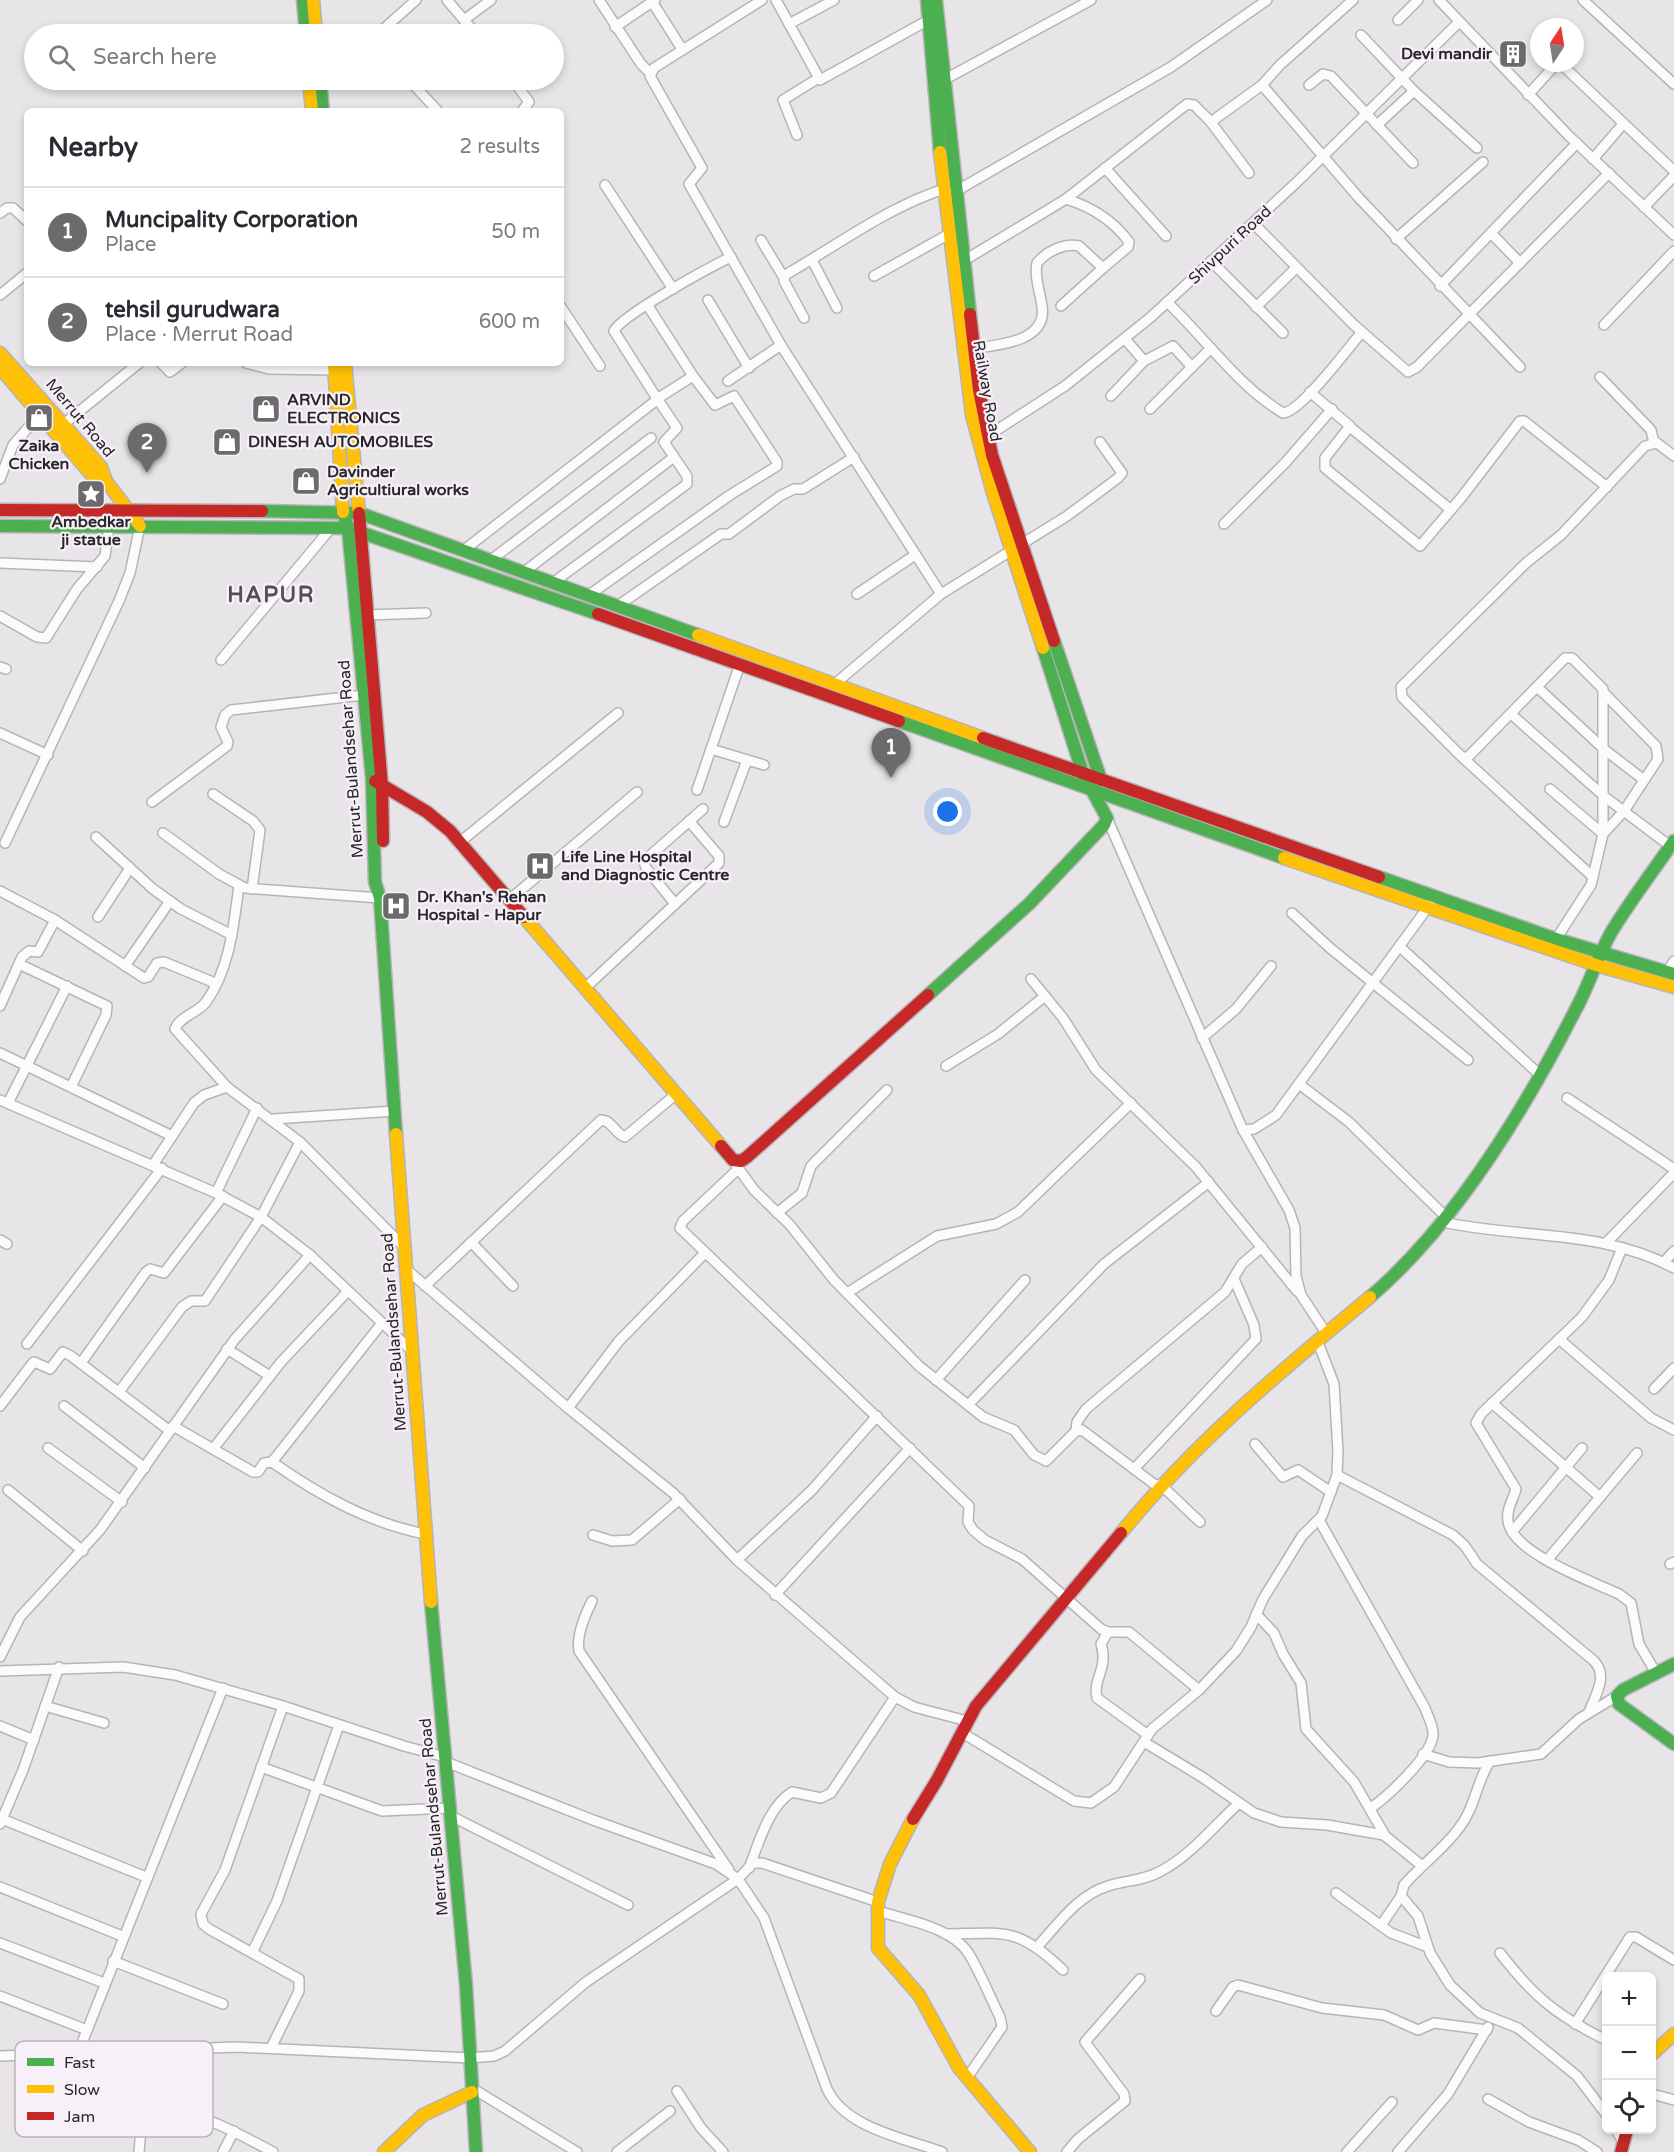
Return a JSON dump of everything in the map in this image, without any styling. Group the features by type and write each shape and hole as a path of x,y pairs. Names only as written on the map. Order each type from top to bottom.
{"main road":[{"path":"303,0 305,24"},
{"path":"313,0 315,24"},
{"name":"Railway Road","path":"927,0 934,17 933,86 952,267 983,439 1048,640 1083,774"},
{"path":"936,0 934,17 945,78 965,261 968,349"},
{"path":"310,90 312,108"},
{"path":"321,90 323,108"},
{"path":"940,152 954,149"},
{"name":"Merrut Road","path":"0,353 65,423 101,467 106,481 140,526"},
{"path":"338,366 362,533 377,782 439,821 460,842 736,1164 747,1157 1029,904 1099,831 1107,818 1048,640"},
{"name":"Merrut-Bulandsehar Road","path":"338,366 343,512 348,528 364,695 377,782 384,882 380,896 404,1247 414,1353 425,1534 450,1812 476,2152"},
{"name":"Merrut Road","path":"0,368 91,474 106,481"},
{"path":"0,510 129,509 359,513 836,683 1083,774 1098,786"},
{"path":"233,510 235,527"},
{"path":"0,526 348,528 1599,959 1674,987"},
{"path":"1030,2152 949,2055 919,1995 878,1948 878,1906 890,1864 909,1824 937,1780 976,1706 1067,1600 1159,1486 1245,1401 1397,1274 1444,1220 1519,1111 1580,1001 1611,933 1673,845"},
{"path":"1431,902 1556,939 1599,959 1670,973"},
{"path":"1674,1664 1623,1690 1617,1696 1619,1704 1674,1744"},
{"path":"1656,2050 1674,2034"},
{"path":"384,2152 418,2116 447,2100 472,2090"}],"street":[{"path":"389,24 416,0"},
{"path":"447,0 467,24"},
{"path":"464,20 491,0"},
{"path":"599,0 615,27 650,73 702,168 701,173 688,184 782,345 941,594"},
{"path":"650,73 682,49 762,0"},
{"path":"776,0 818,79"},
{"path":"789,24 834,0"},
{"path":"933,86 1091,0"},
{"path":"784,278 876,219 920,197 958,190 1171,67 1267,0"},
{"path":"1210,121 1215,120 1262,85 1292,54 1353,0"},
{"path":"1398,21 1418,0"},
{"path":"1440,0 1528,94 1674,235"},
{"path":"1583,0 1674,84"},
{"path":"615,27 653,1 682,49"},
{"path":"796,135 783,100 934,17"},
{"name":"Shivpuri Road","path":"983,439 1065,386 1125,339 1253,223 1459,22"},
{"path":"1361,34 1401,79 1477,148"},
{"path":"1528,94 1550,72"},
{"path":"1568,72 1674,171"},
{"path":"1309,85 1323,74 1327,74 1413,163"},
{"path":"1262,85 1322,157 1396,239 1520,367"},
{"path":"418,90 435,108"},
{"path":"520,90 529,102 524,108"},
{"path":"1377,125 1414,91"},
{"path":"952,267 1066,199 1187,104 1194,105 1210,121 1249,173"},
{"path":"1593,159 1623,124"},
{"path":"1440,286 1577,143"},
{"path":"1396,239 1430,212 1483,162"},
{"path":"1105,168 1166,236"},
{"path":"1253,223 1362,332 1408,372 1417,367 1609,173"},
{"path":"1644,207 1674,176"},
{"path":"606,185 674,289"},
{"path":"1060,306 1128,247 1129,242 1104,216 1066,199"},
{"path":"0,213 7,208 13,208 24,218"},
{"path":"1491,233 1520,264"},
{"path":"874,276 949,234"},
{"path":"761,240 804,318"},
{"path":"968,349 1021,340 1035,330 1043,314 1036,268 1045,254 1065,245 1079,246 1103,268"},
{"path":"1604,325 1674,251"},
{"path":"554,582 687,484 687,476 664,440 677,428 614,329 696,274 730,256"},
{"path":"812,260 837,308"},
{"path":"1211,261 1283,333"},
{"path":"1256,307 1296,268"},
{"path":"0,294 24,275"},
{"path":"708,300 749,368"},
{"path":"1167,302 1240,379 1283,413 1291,412 1362,332"},
{"path":"589,595 730,495 777,466 777,462 734,396 715,405 693,376 648,306"},
{"path":"564,311 600,366"},
{"path":"1125,339 1144,361"},
{"path":"728,381 782,345"},
{"path":"1111,396 1144,361 1173,346 1192,367"},
{"path":"1150,409 1211,348"},
{"path":"65,423 135,366"},
{"path":"164,366 170,372 178,366"},
{"path":"258,366 269,369 321,366"},
{"path":"464,550 657,398 693,376"},
{"path":"1600,377 1651,430 1654,443"},
{"path":"1310,392 1451,510"},
{"path":"1224,524 1285,463 1332,410"},
{"path":"0,479 14,445 41,414"},
{"path":"1350,427 1325,458 1323,464 1386,520 1420,546 1522,420 1607,487"},
{"path":"492,560 651,438"},
{"path":"836,683 941,594 1067,516 1121,476 1101,442"},
{"path":"1593,877 1461,756 1402,697 1401,687 1526,563 1561,535 1645,446 1654,443 1663,446 1674,456"},
{"path":"524,572 674,457"},
{"path":"619,605 721,534 729,534 780,496 794,489 803,489 854,457"},
{"path":"0,616 37,637 46,638 77,589 105,556 109,526"},
{"path":"4,843 48,755 119,602 130,573 140,526"},
{"path":"221,660 331,528"},
{"path":"857,594 915,555"},
{"path":"0,563 97,567"},
{"path":"366,615 426,613"},
{"path":"1461,756 1470,757 1561,661 1569,657 1600,684 1604,693 1658,750 1659,759 1624,811 1603,834"},
{"path":"697,790 740,664"},
{"path":"1537,687 1605,750 1644,780"},
{"path":"1556,939 1593,877 1603,834 1604,693"},
{"path":"152,802 227,746 228,742 221,727 225,715 231,710 364,695"},
{"path":"460,842 618,713"},
{"path":"1511,714 1605,797 1673,845"},
{"path":"0,733 48,755"},
{"path":"711,749 764,765"},
{"path":"724,822 747,760"},
{"path":"1550,789 1603,834"},
{"path":"508,900 637,792"},
{"path":"213,794 253,821 260,831 252,889"},
{"path":"675,904 646,868 644,861 703,809"},
{"path":"1107,818 1243,1130 1293,1218 1296,1237 1296,1276 1301,1295"},
{"path":"585,989 720,860 689,821"},
{"path":"163,833 219,874 252,889 380,896"},
{"path":"96,837 170,901 232,935"},
{"path":"98,917 130,868"},
{"path":"239,885 232,935 215,983 200,1008 180,1022 175,1029 227,1087 273,1119 300,1142 404,1247"},
{"path":"0,891 55,920 146,978 155,965 164,962 215,983"},
{"path":"125,966 170,901"},
{"path":"1243,1130 1254,1129 1276,1115 1431,902"},
{"path":"1292,913 1330,948 1375,982 1468,1060"},
{"path":"0,1006 25,953 38,952 55,920"},
{"path":"1400,947 1540,1075"},
{"path":"1670,973 1674,961"},
{"path":"19,964 104,1003 108,1010 71,1087"},
{"path":"1202,1038 1236,1008 1271,966"},
{"path":"406,1269 568,1408 680,1499 737,1560 775,1595 895,1697 964,1727 1074,1801 1085,1803 1098,1800 1114,1786 1146,1739 1199,1690 1236,1651 1302,1536 1319,1520 1337,1475 1336,1394 1322,1336 1301,1295 1209,1182 1096,1070 1031,979"},
{"path":"67,986 27,1065 4,1101 220,1194 261,1217 310,1255 414,1353"},
{"path":"946,1066 998,1034 1045,996"},
{"path":"0,1053 172,1136"},
{"path":"1299,1084 1349,1122 1444,1220 1467,1228 1606,1243 1664,1262 1674,1268"},
{"path":"27,1344 157,1167 172,1136 194,1103 204,1095 227,1087"},
{"path":"777,1213 802,1193 811,1166 887,1090"},
{"path":"425,1286 601,1120 607,1121 626,1137 675,1095"},
{"path":"1567,1098 1674,1169"},
{"path":"847,1293 937,1236 983,1228 1018,1212 1131,1103"},
{"path":"81,1363 146,1272 150,1269 165,1274 220,1194 257,1108"},
{"path":"273,1119 395,1111"},
{"path":"119,1392 182,1307 191,1301 205,1301 261,1217 300,1142"},
{"path":"1199,1690 1129,1632 1107,1632 1022,1559 985,1540 973,1530 968,1522 969,1506 705,1253 680,1228 680,1225 736,1164 754,1190 847,1293 936,1380 990,1421 1014,1430 1040,1460 1046,1461 1076,1431 1077,1422 1086,1408 1225,1292 1242,1264 1262,1247"},
{"path":"1606,1243 1674,1173"},
{"path":"968,1405 1088,1278 1121,1249 1209,1182"},
{"path":"471,1242 513,1286"},
{"path":"1623,1248 1609,1280 1596,1299 1559,1340 1492,1403 1476,1423 1516,1489 1507,1515 1512,1532 1518,1541 1548,1559 1619,1594 1631,1603 1640,1644 1656,1673"},
{"path":"1664,1262 1674,1251"},
{"path":"568,1408 620,1341 705,1253"},
{"path":"0,1657 25,1611 83,1551 122,1502 227,1349 310,1255"},
{"path":"1134,1469 1256,1339 1254,1325 1234,1279"},
{"path":"936,1380 1025,1280"},
{"path":"213,1449 270,1376 348,1291"},
{"path":"272,1462 382,1323"},
{"path":"1559,1340 1651,1418 1674,1430"},
{"path":"227,1349 270,1376"},
{"path":"0,1406 34,1362 50,1370 63,1352 172,1428 253,1472 258,1472 264,1463 272,1462 368,1518 425,1534"},
{"path":"1654,1389 1674,1368"},
{"path":"1492,1403 1600,1497"},
{"path":"64,1406 145,1468"},
{"path":"737,1560 812,1490 877,1416"},
{"path":"1076,1431 1088,1432 1159,1486 1200,1522"},
{"path":"1255,1444 1282,1477 1298,1470 1331,1492"},
{"path":"48,1448 122,1502"},
{"path":"775,1595 910,1448"},
{"path":"1512,1532 1582,1448"},
{"path":"1548,1559 1637,1453"},
{"path":"1337,1475 1460,1540 1477,1564 1593,1660 1599,1666 1602,1677 1589,1712"},
{"path":"8,1490 83,1551"},
{"path":"593,1535 612,1541 632,1540 680,1499"},
{"path":"1319,1520 1425,1708 1433,1732 1432,1739 1423,1754 1392,1791 1371,1808"},
{"path":"592,1601 584,1617 578,1645 579,1651 764,1918 827,2089 836,2105 859,2122 942,2152"},
{"path":"1256,1614 1274,1633 1283,1654 1301,1683 1306,1729 1354,1782 1386,1837 1421,1865"},
{"path":"1107,1632 1101,1644 1105,1657 1096,1692 1097,1698 1146,1739 1254,1813 1281,1822 1327,1825 1386,1837"},
{"path":"0,1671 59,1667 147,1669 223,1688 445,1759 593,1820 707,1860 735,1876"},
{"path":"59,1667 34,1740 1,1821 146,1877"},
{"path":"83,2041 112,1961 223,1688"},
{"path":"1423,1754 1449,1762 1490,1761 1541,1754 1589,1712 1617,1696"},
{"path":"749,1868 767,1824 782,1800 792,1792 821,1798 831,1793 895,1697"},
{"path":"45,1706 104,1723"},
{"path":"271,2048 301,1984 293,1975 209,1929 203,1924 201,1914 225,1870 282,1706"},
{"path":"252,1953 274,1907 339,1725"},
{"path":"0,1726 34,1740"},
{"path":"1382,1924 1401,1896 1404,1885 1461,1826 1474,1801 1479,1779 1490,1761"},
{"path":"261,1767 382,1811 450,1812 628,1905"},
{"path":"1038,1946 1067,1913 1086,1897 1107,1886 1146,1878 1164,1870 1238,1804"},
{"path":"213,2049 271,2048 470,2058 494,2056 586,1982 753,1863 762,1863 878,1906 944,1934 969,1954 1002,2022 1000,2033 967,2078"},
{"path":"0,1887 122,1936"},
{"path":"1336,1893 1382,1924 1391,1933 1428,1947"},
{"path":"1401,1896 1418,1916 1435,1964 1450,1985 1480,2013 1492,2020 1518,2028 1571,2071 1594,2095 1602,2108"},
{"path":"944,1934 1000,1934 1021,1937 1038,1946 1063,1970"},
{"path":"1575,2024 1630,1937 1636,1937 1674,1960"},
{"path":"0,1943 104,1983"},
{"path":"1500,1953 1536,1997 1575,2024 1602,2038"},
{"path":"112,1961 223,2004"},
{"path":"1067,2152 1078,2139 1125,2101 1124,2094 1085,2042 1140,1979"},
{"path":"1216,2011 1233,1987 1238,1985 1322,2008 1384,2015 1418,2030 1434,2023 1487,2030"},
{"path":"0,1995 87,2030"},
{"path":"1398,2152 1448,2094 1492,2020"},
{"path":"0,2056 15,2055"},
{"path":"472,2090 565,2149 577,2152"},
{"path":"677,2091 701,2128 723,2152"},
{"path":"1656,2095 1674,2100"},
{"path":"1488,2099 1529,2122 1578,2140 1597,2152"},
{"path":"1347,2152 1392,2102"},
{"path":"617,2152 670,2111"},
{"path":"213,2122 273,2152"},
{"path":"223,2152 234,2131"},
{"path":"139,2152 140,2137"}],"traffic: fast":[{"path":"303,0 305,24"},
{"path":"927,0 940,152"},
{"path":"936,0 970,314"},
{"path":"321,90 323,108"},
{"path":"262,511 359,513 698,635"},
{"path":"343,512 348,528 372,778 375,882 380,898 396,1134"},
{"path":"0,526 348,528 598,614"},
{"path":"1054,641 1101,780"},
{"path":"928,995 1029,904 1104,825 1107,818 1083,774 1043,648"},
{"path":"899,721 1284,858"},
{"path":"1370,1297 1432,1234 1488,1159 1514,1120 1560,1040 1612,931 1674,841"},
{"path":"1379,877 1556,939 1674,974"},
{"path":"431,1602 466,1985 476,2152"},
{"path":"1674,1664 1623,1690 1617,1696 1619,1704 1674,1744"}],"traffic: slow":[{"path":"313,0 315,24"},
{"path":"310,90 312,108"},
{"path":"940,152 972,415 993,493 1043,648"},
{"path":"0,353 101,467 106,481 140,526"},
{"path":"334,366 343,512"},
{"path":"345,366 359,513"},
{"path":"0,368 91,474 106,481"},
{"path":"698,635 983,738"},
{"path":"1284,858 1596,965 1674,987"},
{"path":"524,917 721,1146"},
{"path":"396,1134 431,1602"},
{"path":"1121,1533 1208,1438 1271,1380 1370,1297"},
{"path":"913,1819 890,1864 878,1902 878,1948 919,1995 959,2068 1030,2152"},
{"path":"1656,2050 1674,2034"},
{"path":"384,2152 423,2115 472,2092"}],"traffic: jam":[{"path":"970,314 979,390 992,455 1054,641"},
{"path":"0,510 262,511"},
{"path":"359,513 382,786 383,841"},
{"path":"598,614 899,721"},
{"path":"983,738 1379,877"},
{"path":"375,781 427,812 450,831 524,917"},
{"path":"721,1146 733,1160 741,1161 747,1157 928,995"},
{"path":"913,1819 937,1780 976,1706 1121,1533"},
{"path":"1621,2152 1626,2134"}],"place":[{"name":"Devi mandir","path":"1513,54"},
{"name":"ARVIND ELECTRONICS","path":"266,409"},
{"name":"Zaika Chicken","path":"39,418"},
{"name":"DINESH AUTOMOBILES","path":"227,442"},
{"name":"tehsil gurudwara","path":"147,473"},
{"name":"Davinder Agricultiural works","path":"306,481"},
{"name":"Ambedkar ji statue","path":"91,494"},
{"name":"Muncipality Corporation","path":"891,778"},
{"name":"Life Line Hospital and Diagnostic Centre","path":"540,866"},
{"name":"Dr. Khan's Rehan Hospital - Hapur","path":"396,906"}],"district":[{"name":"HAPUR","path":"271,595"}]}
